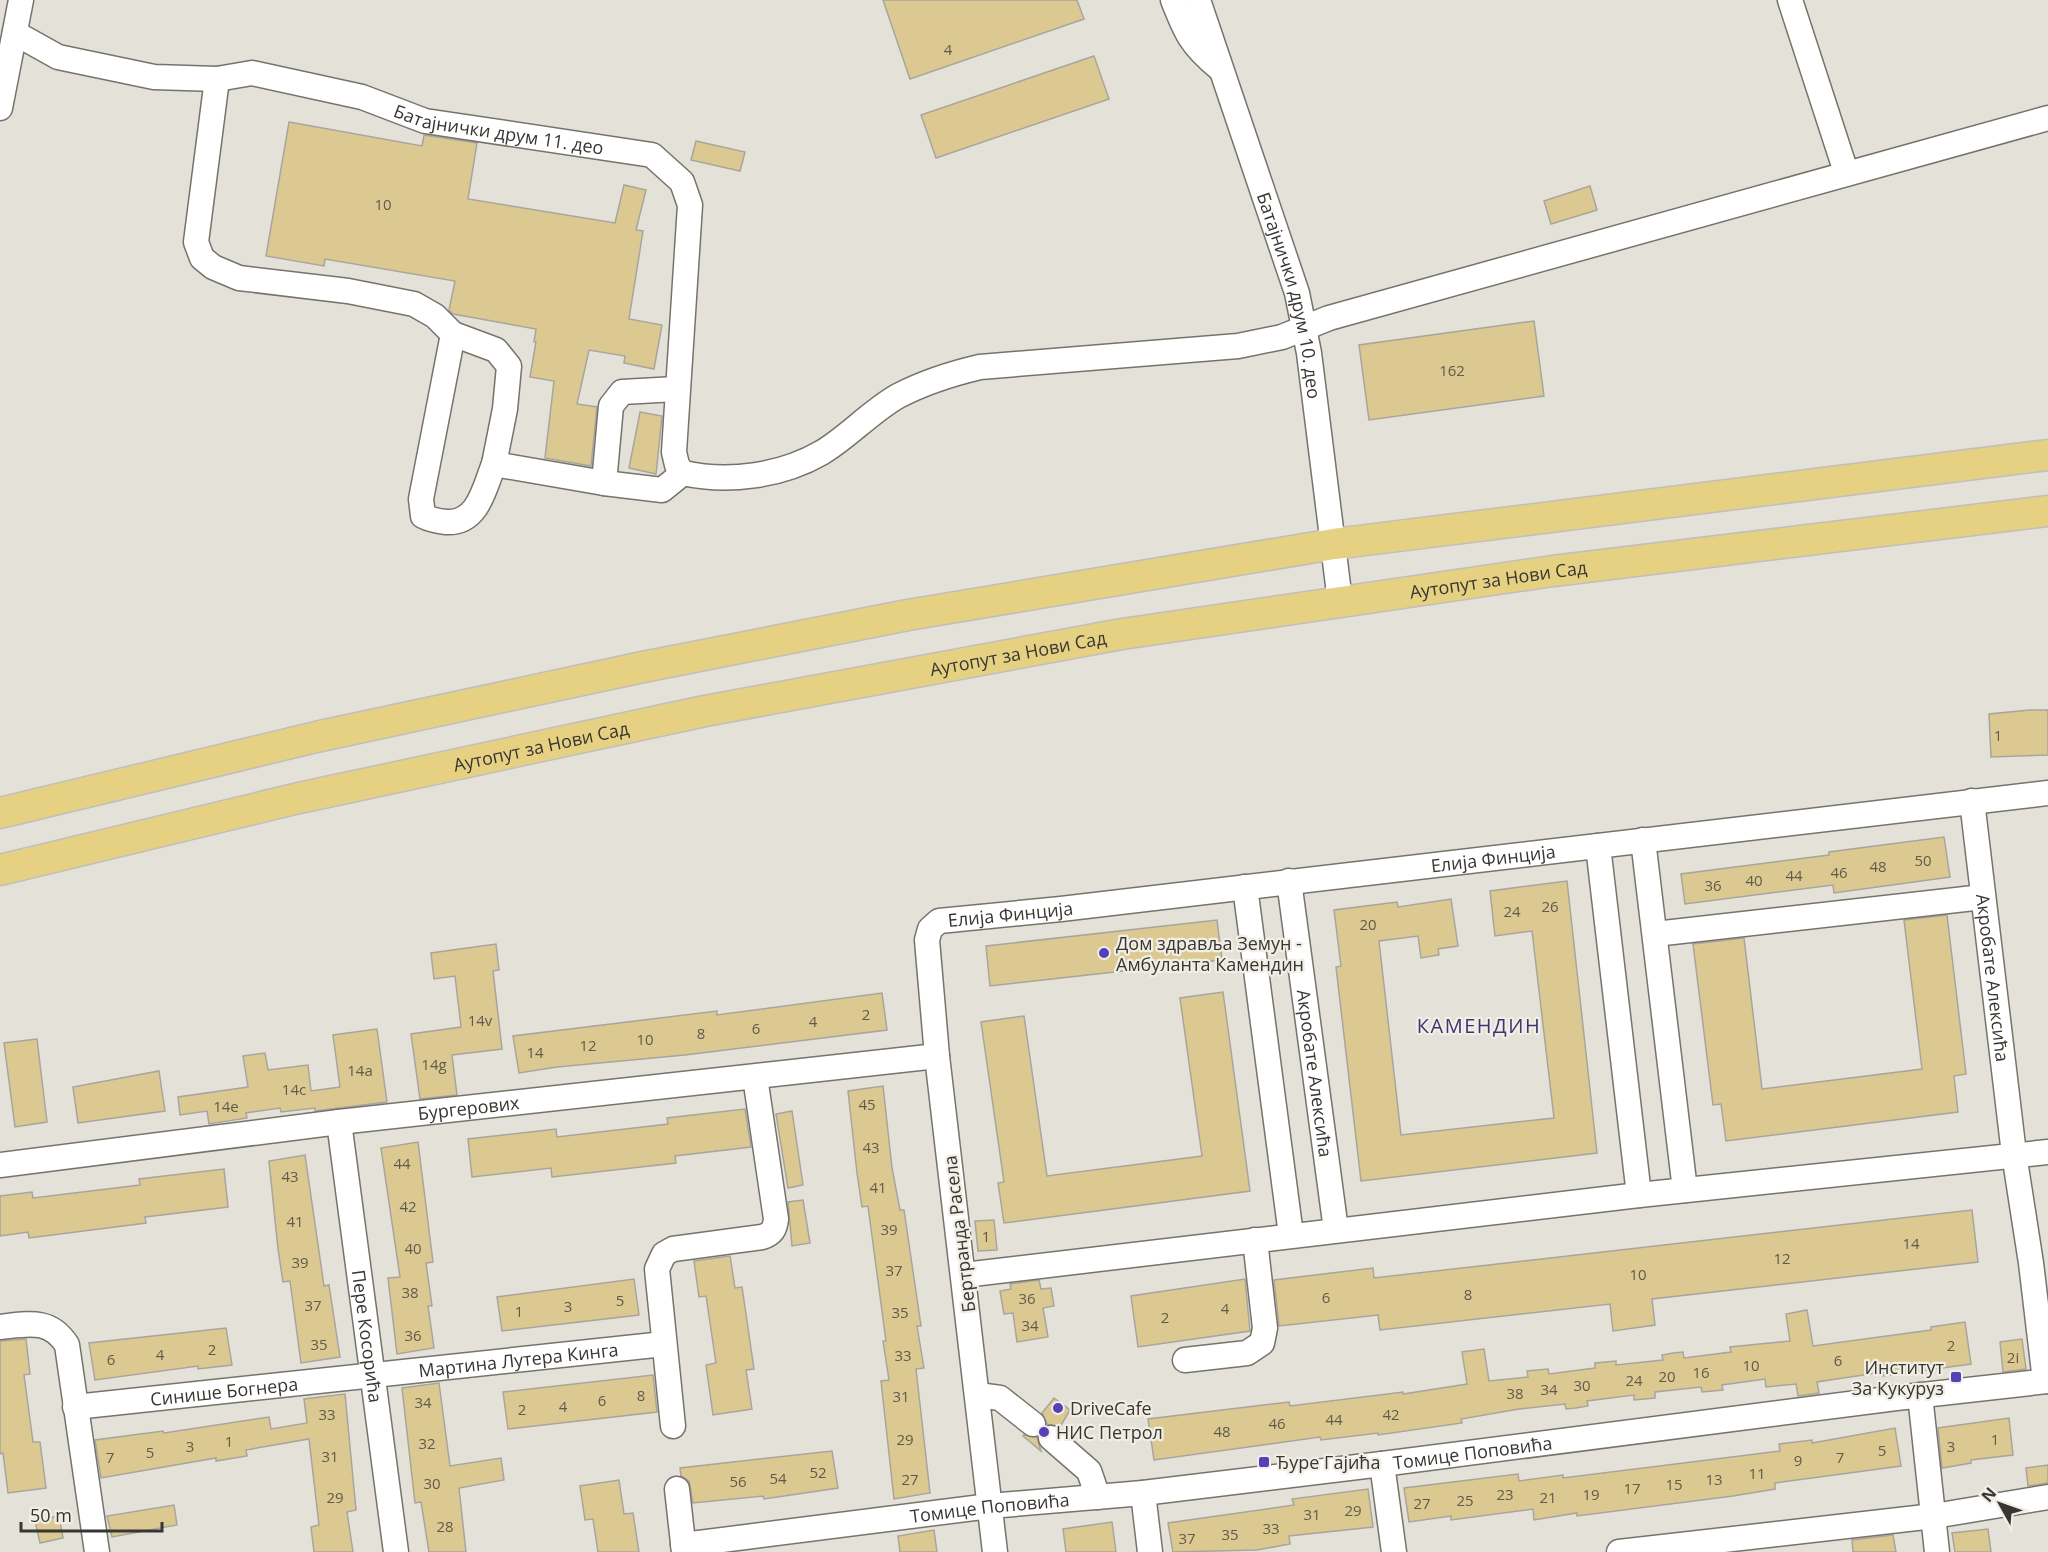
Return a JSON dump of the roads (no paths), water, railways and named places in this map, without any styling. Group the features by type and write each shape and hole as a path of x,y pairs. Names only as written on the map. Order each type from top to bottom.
{"main road":[{"path":"0,813 316,737 770,641 1334,544 2048,455"},
{"name":"Аутопут за Нови Сад","path":"0,870 299,798 705,711 1122,634 1565,569 2048,511"}],"street":[{"path":"0,108 7,33 21,0"},
{"path":"1173,0 1185,30 1197,51 1220,68"},
{"name":"Батајнички друм 10. део","path":"1198,0 1297,293 1304,327 1341,601"},
{"path":"1790,0 1846,172"},
{"name":"Батајнички друм 11. део","path":"7,33 58,57 154,77 217,79 252,73 362,97 425,121 652,155 682,182 690,205 676,389 674,452 677,465 683,473"},
{"path":"217,79 196,242 202,258 213,267 239,278 348,291 414,304 435,316 453,334 496,350 509,366 505,409 494,464 473,514 458,523 432,521 423,516 421,499 453,334"},
{"path":"494,464 604,483 662,490 683,473 724,478 765,474 822,452 854,426 897,397 939,376 980,367 1238,346 1282,337 1329,318 1846,172 2048,118"},
{"path":"604,483 611,406 622,392 676,389"},
{"name":"Елија Финција","path":"939,921 2048,793"},
{"name":"Акробате Алексића","path":"1972,801 2014,1155 2047,1381"},
{"path":"1643,840 1685,1190"},
{"path":"1598,846 1639,1195"},
{"name":"Акробате Алексића","path":"1289,881 1336,1230"},
{"path":"1245,887 1291,1235"},
{"path":"1655,934 1983,897"},
{"name":"Бертранда Расела","path":"939,921 930,929 927,940 937,1056 995,1552"},
{"name":"Бургерових","path":"0,1165 339,1122 937,1056"},
{"path":"673,1426 657,1269 664,1254 673,1249 762,1237 770,1234 775,1227 776,1219 755,1077"},
{"name":"Пере Косорића","path":"339,1122 396,1552"},
{"path":"964,1275 1639,1195 2048,1152"},
{"path":"1185,1360 1247,1353 1262,1343 1265,1328 1255,1240"},
{"path":"0,1328 44,1324 60,1333 67,1345 97,1552"},
{"name":"Мартина Лутера Кинга","path":"373,1376 664,1344"},
{"name":"Синише Богнера","path":"75,1407 373,1376"},
{"name":"Томице Поповића","path":"677,1489 684,1548 990,1506 1143,1493 2047,1381"},
{"path":"978,1395 999,1398 1042,1431 1089,1471 1098,1497"},
{"path":"1920,1395 1937,1552"},
{"path":"1382,1464 1394,1552"},
{"path":"1143,1493 1150,1552"},
{"path":"1619,1552 1934,1516 2048,1497"}],"place":[{"name":"Дом здравља Земун - Амбуланта Камендин","path":"1104,953"},
{"name":"Институт За Кукуруз","path":"1956,1377"},
{"name":"DriveCafe","path":"1058,1408"},
{"name":"НИС Петрол","path":"1044,1432"},
{"name":"Ђуре Гајића","path":"1264,1462"}],"district":[{"name":"КАМЕНДИН","path":"1479,1025"}]}
